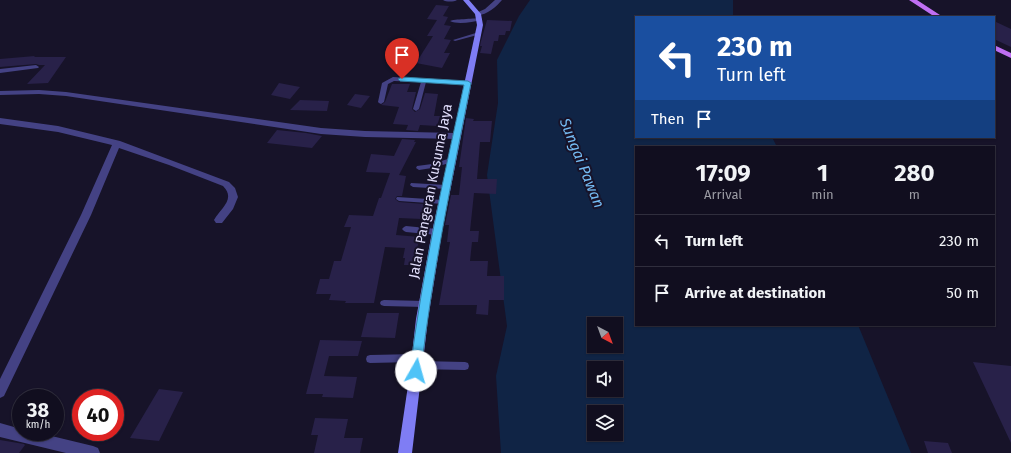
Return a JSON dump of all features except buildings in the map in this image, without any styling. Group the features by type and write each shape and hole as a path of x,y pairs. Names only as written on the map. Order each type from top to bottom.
{"main road":[{"path":"912,0 938,16"},
{"path":"995,48 1011,56"}],"street":[{"path":"466,0 479,16 498,0"},
{"name":"Jalan Pangeran Kusuma Jaya","path":"405,453 424,304 451,160 479,33 479,16"},
{"path":"0,93 39,92 66,94 321,131 365,134 456,136"},
{"path":"0,121 42,126 117,143 226,184 233,189 235,193 234,198 219,220"},
{"path":"0,392 86,215 117,143"},
{"path":"0,430 94,453"}],"lane":[{"path":"445,0 454,0"},
{"path":"452,21 468,21 479,16"},
{"path":"455,40 479,33"},
{"path":"0,70 36,66"},
{"path":"381,102 385,83 388,80 402,79 468,83"},
{"path":"416,109 424,81"},
{"path":"419,168 432,166 451,160"},
{"path":"413,185 446,187"},
{"path":"399,199 443,202"},
{"path":"406,230 437,232"},
{"path":"384,303 424,304"},
{"path":"370,360 416,367 464,366"}],"water":[{"name":"Sungai Pawan","path":"530,0 733,0 733,16 635,16 635,138 772,138 776,146 635,146 635,326 858,326 911,453 501,453 496,376 507,326 487,175 498,103 497,60 519,16"}],"route":[{"path":"402,79 468,83 437,232 422,319 416,371"}]}
